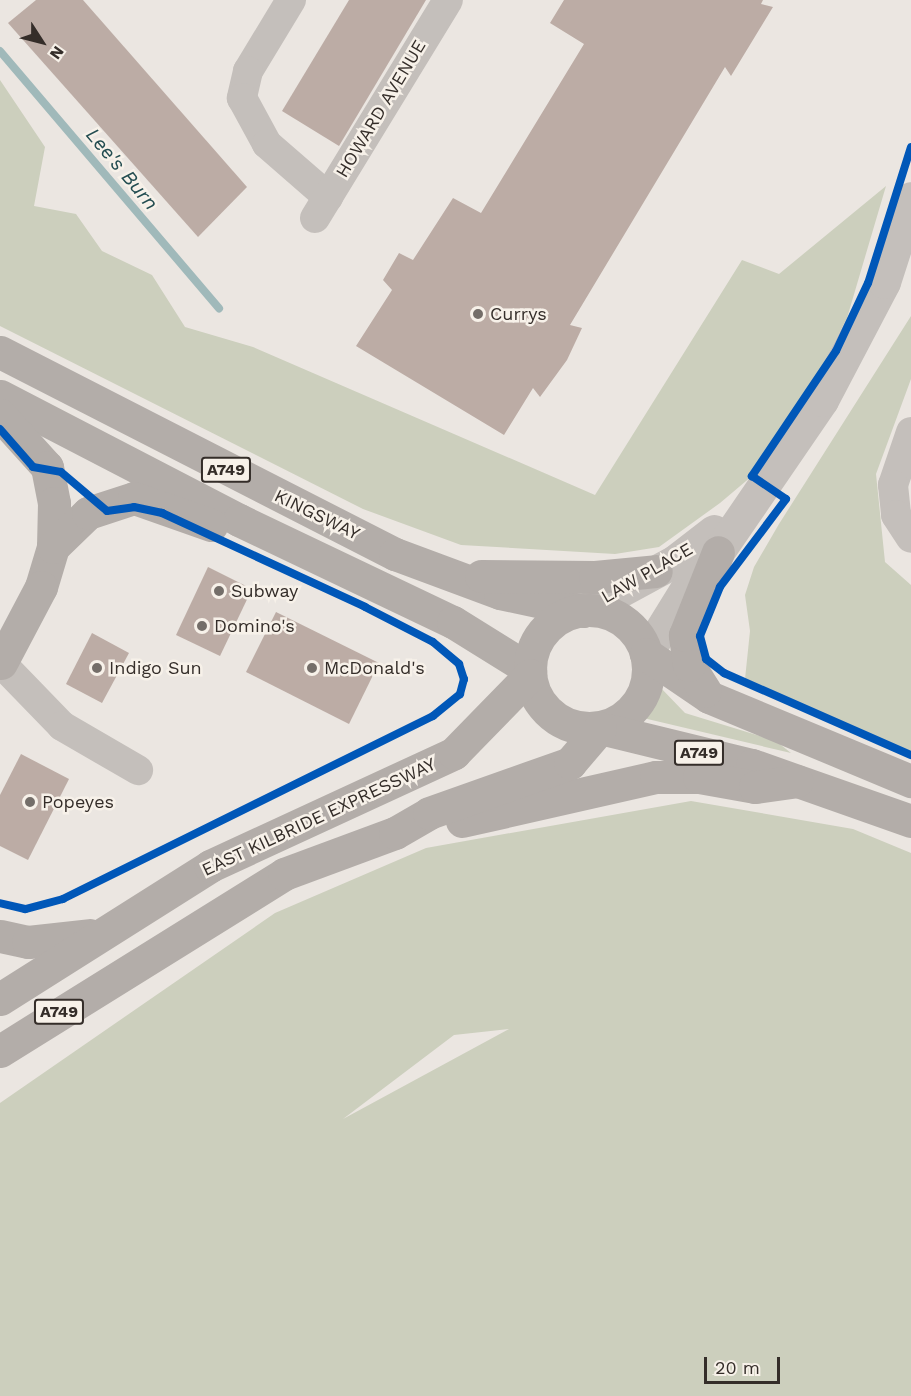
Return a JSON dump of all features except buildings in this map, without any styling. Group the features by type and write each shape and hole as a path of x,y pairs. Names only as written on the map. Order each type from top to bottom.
{"main road":[{"name":"KINGSWAY","path":"0,352 346,530 500,593 583,611"},
{"name":"A749","path":"0,396 354,576 453,622 530,672"},
{"path":"0,415 47,468 54,502 53,547 41,587 1,663"},
{"path":"53,547 88,513 134,498 354,576"},
{"path":"709,697 689,665 685,635 718,552"},
{"path":"458,577 595,578 656,571"},
{"name":"A749","path":"911,781 709,697 646,654 636,633 617,618 583,611 560,618 541,635 530,672 538,700 552,715 571,726 600,728 752,765 911,821"},
{"name":"A749","path":"600,728 625,716 642,695 646,654"},
{"name":"EAST KILBRIDE EXPRESSWAY","path":"0,999 99,934 230,856 454,753 530,672"},
{"name":"EAST KILBRIDE EXPRESSWAY","path":"0,1051 275,879 395,833 429,813 570,763 600,728"},
{"path":"395,833 656,777 699,777 755,787 797,782"},
{"path":"0,936 28,942 99,934"}],"street":[{"name":"HOWARD AVENUE","path":"291,0 249,71 242,98 267,144 321,208 448,0"},
{"name":"LAW PLACE","path":"646,654 696,573 718,552 822,400 884,282 911,198"},
{"path":"911,432 893,485 896,516 911,538"},
{"name":"LAW PLACE","path":"583,611 656,571 698,544 763,484"},
{"path":"1,663 62,726 101,744 138,770"}],"green space":[{"path":"0,80 45,147 34,206 76,214 102,251 152,275 185,327 253,347 595,495 742,260 779,274 886,186 847,318 819,372 752,476 720,503 659,547 615,554 461,545 363,509 0,326"},
{"path":"911,316 911,379 876,474 885,562 911,585 911,755 745,679 750,631 745,595 754,567 779,524"},
{"path":"659,686 685,713 776,741 791,753 639,717 654,703"},
{"path":"691,801 853,829 911,853 911,1396 0,1396 0,1103 275,913 426,848","holes":["509,1029 343,1119 454,1035"]}],"waterway":[{"name":"Lee's Burn","path":"0,51 219,308"}],"cycle path":[{"path":"911,147 868,283 836,351 752,476 786,499 720,587 700,636 706,659 724,673 911,755"},
{"path":"0,429 33,467 61,472 107,511 134,507 162,513 365,607 433,642 459,664 464,679 460,694 433,716 63,899 25,909 0,903"}],"place":[{"name":"Currys","path":"478,314"},
{"name":"Subway","path":"219,591"},
{"name":"Domino's","path":"202,626"},
{"name":"Indigo Sun","path":"97,668"},
{"name":"McDonald's","path":"312,668"},
{"name":"Popeyes","path":"30,802"}]}
